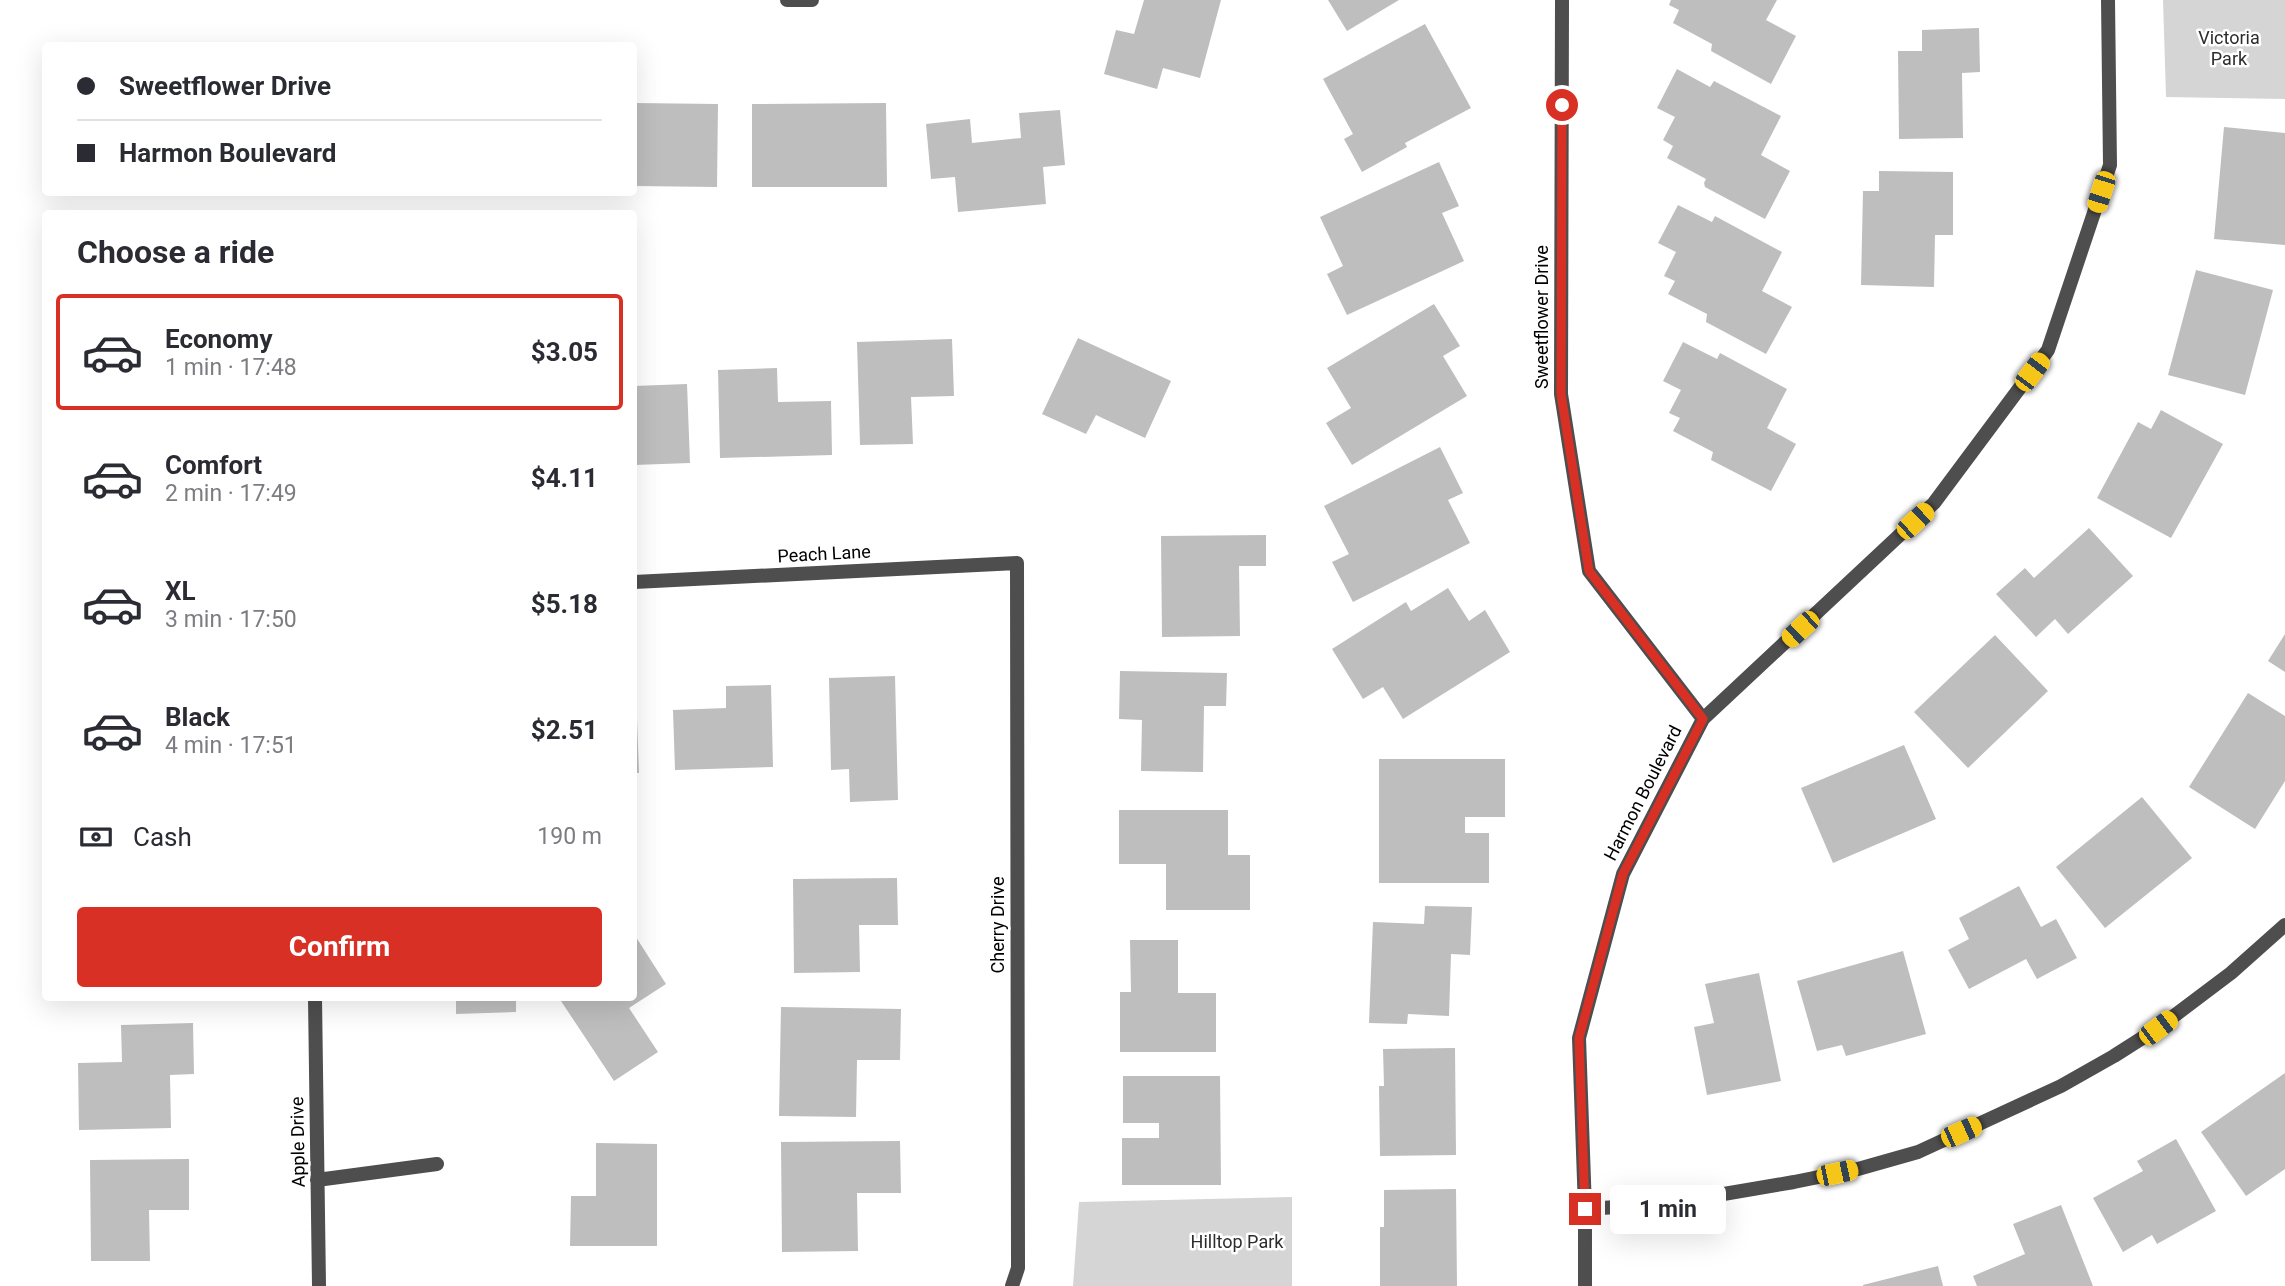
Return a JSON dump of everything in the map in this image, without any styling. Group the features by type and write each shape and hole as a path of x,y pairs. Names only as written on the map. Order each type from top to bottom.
{"street":[{"path":"787,0 812,0"},
{"name":"Sweetflower Drive","path":"1562,0 1561,394 1589,571 1703,719"},
{"name":"Harmon Boulevard","path":"1585,1286 1579,1038 1623,874 1703,719 1934,503 2049,350 2110,165 2108,0"},
{"name":"Peach Lane","path":"637,582 1017,563"},
{"name":"Cherry Drive","path":"1012,1286 1018,1268 1017,563"},
{"path":"1585,1209 1665,1204 1794,1182 1858,1169 1918,1152 2061,1086 2115,1056 2158,1028 2231,973 2285,925"},
{"name":"Apple Drive","path":"315,1001 319,1286"},
{"path":"317,1180 437,1164"}],"green space":[{"name":"Victoria Park","path":"2163,0 2285,0 2285,99 2166,97"},
{"name":"Hilltop Park","path":"1292,1197 1292,1286 1073,1286 1079,1202"}],"building":[{"path":"1144,0 1221,0 1200,78 1163,68 1157,89 1104,74 1116,30 1134,34"},
{"path":"1328,0 1399,0 1347,31"},
{"path":"1671,0 1777,0 1766,20 1796,36 1771,84 1711,51 1712,44 1673,23 1679,10 1669,5"},
{"path":"1425,24 1471,108 1405,143 1407,147 1362,172 1344,139 1353,134 1323,79"},
{"path":"1979,28 1980,72 1962,73 1963,138 1899,139 1898,51 1922,51 1922,30"},
{"path":"1677,69 1710,87 1714,81 1781,116 1761,155 1790,171 1765,219 1705,187 1706,179 1667,158 1673,146 1663,140 1675,117 1657,108"},
{"path":"637,103 718,104 717,187 637,186"},
{"path":"886,103 887,187 752,187 752,104"},
{"path":"1060,110 1065,165 1043,167 1046,204 958,212 955,177 931,179 926,124 970,119 972,143 1021,138 1019,113"},
{"path":"2224,127 2285,133 2285,245 2214,239"},
{"path":"1439,162 1459,206 1442,213 1464,261 1347,315 1327,274 1343,266 1320,217"},
{"path":"1879,171 1953,172 1953,235 1935,235 1934,287 1861,285 1863,191 1879,191"},
{"path":"1678,205 1712,222 1715,216 1782,252 1762,291 1792,307 1766,354 1706,322 1707,314 1668,294 1675,281 1664,276 1676,252 1658,243"},
{"path":"2196,270 2273,290 2245,395 2168,375"},
{"path":"1434,304 1460,346 1443,356 1467,396 1352,465 1326,423 1351,408 1327,368"},
{"path":"1078,338 1171,381 1145,438 1096,415 1086,434 1042,414"},
{"path":"952,339 954,396 911,397 913,444 860,445 857,342"},
{"path":"1683,342 1717,359 1720,353 1787,389 1767,428 1796,444 1771,491 1711,460 1713,452 1673,431 1680,418 1669,413 1681,390 1663,381"},
{"path":"777,368 778,402 831,401 832,455 720,458 718,370"},
{"path":"687,384 690,463 637,465 637,386"},
{"path":"2161,410 2223,444 2171,538 2097,498 2138,422 2151,429"},
{"path":"1440,447 1463,493 1448,500 1470,543 1353,602 1332,562 1349,554 1324,506"},
{"path":"2089,528 2133,576 2068,634 2055,619 2036,637 1996,594 2025,568 2034,578"},
{"path":"1266,535 1266,566 1239,566 1240,636 1162,637 1161,536"},
{"path":"1448,588 1469,621 1485,610 1510,652 1403,719 1383,687 1363,699 1332,649 1406,602 1411,611"},
{"path":"2285,634 2285,672 2268,661"},
{"path":"1995,635 2048,691 1968,768 1914,712"},
{"path":"1120,671 1227,673 1226,706 1204,706 1203,772 1141,771 1142,720 1119,719"},
{"path":"895,676 898,800 850,802 849,769 831,770 829,678"},
{"path":"771,685 773,767 675,770 673,710 726,708 726,686"},
{"path":"2248,693 2285,716 2285,781 2255,829 2189,787"},
{"path":"637,718 639,773 637,773"},
{"path":"1904,745 1936,819 1833,863 1801,788"},
{"path":"1379,759 1505,759 1505,817 1465,817 1465,833 1489,833 1489,883 1379,883"},
{"path":"2142,797 2192,858 2105,928 2056,867"},
{"path":"1119,810 1228,810 1228,855 1250,855 1250,910 1166,910 1166,864 1119,864"},
{"path":"897,878 898,925 859,925 860,972 794,973 793,879"},
{"path":"2019,886 2041,927 2056,919 2077,958 2037,979 2026,959 1969,989 1948,950 1969,939 1959,918"},
{"path":"1425,906 1472,907 1470,955 1451,954 1449,1016 1408,1014 1407,1024 1369,1023 1373,922 1424,924"},
{"path":"637,939 666,984 629,1008 658,1052 614,1081 561,1001 637,1001"},
{"path":"1130,940 1178,940 1178,993 1216,993 1216,1052 1120,1052 1120,992 1131,992"},
{"path":"1903,951 1926,1034 1846,1056 1842,1045 1817,1051 1797,981"},
{"path":"1759,973 1781,1081 1707,1095 1694,1027 1714,1023 1705,984"},
{"path":"456,1001 516,1001 516,1012 456,1014"},
{"path":"781,1007 901,1009 900,1060 857,1060 856,1117 779,1116"},
{"path":"193,1023 194,1074 170,1075 171,1128 79,1130 78,1063 122,1062 121,1025"},
{"path":"1455,1048 1456,1155 1380,1156 1379,1086 1384,1086 1383,1049"},
{"path":"2285,1073 2285,1169 2246,1196 2201,1132"},
{"path":"1123,1076 1220,1076 1221,1185 1122,1185 1122,1138 1159,1138 1159,1123 1123,1123"},
{"path":"2176,1139 2216,1211 2157,1244 2152,1235 2123,1252 2093,1198 2143,1171 2137,1161"},
{"path":"900,1141 901,1193 857,1193 858,1251 782,1252 781,1142"},
{"path":"596,1143 657,1144 657,1246 570,1246 571,1196 596,1196"},
{"path":"189,1159 189,1210 149,1210 150,1261 91,1261 90,1160"},
{"path":"1456,1189 1457,1286 1380,1286 1380,1227 1384,1227 1384,1190"},
{"path":"2061,1205 2093,1286 1977,1286 1973,1276 2025,1254 2013,1224"},
{"path":"1938,1266 1943,1286 1863,1286 1863,1285"}],"route":[{"path":"1562,105 1561,394 1589,571 1703,719 1623,874 1579,1038 1585,1209"}]}
